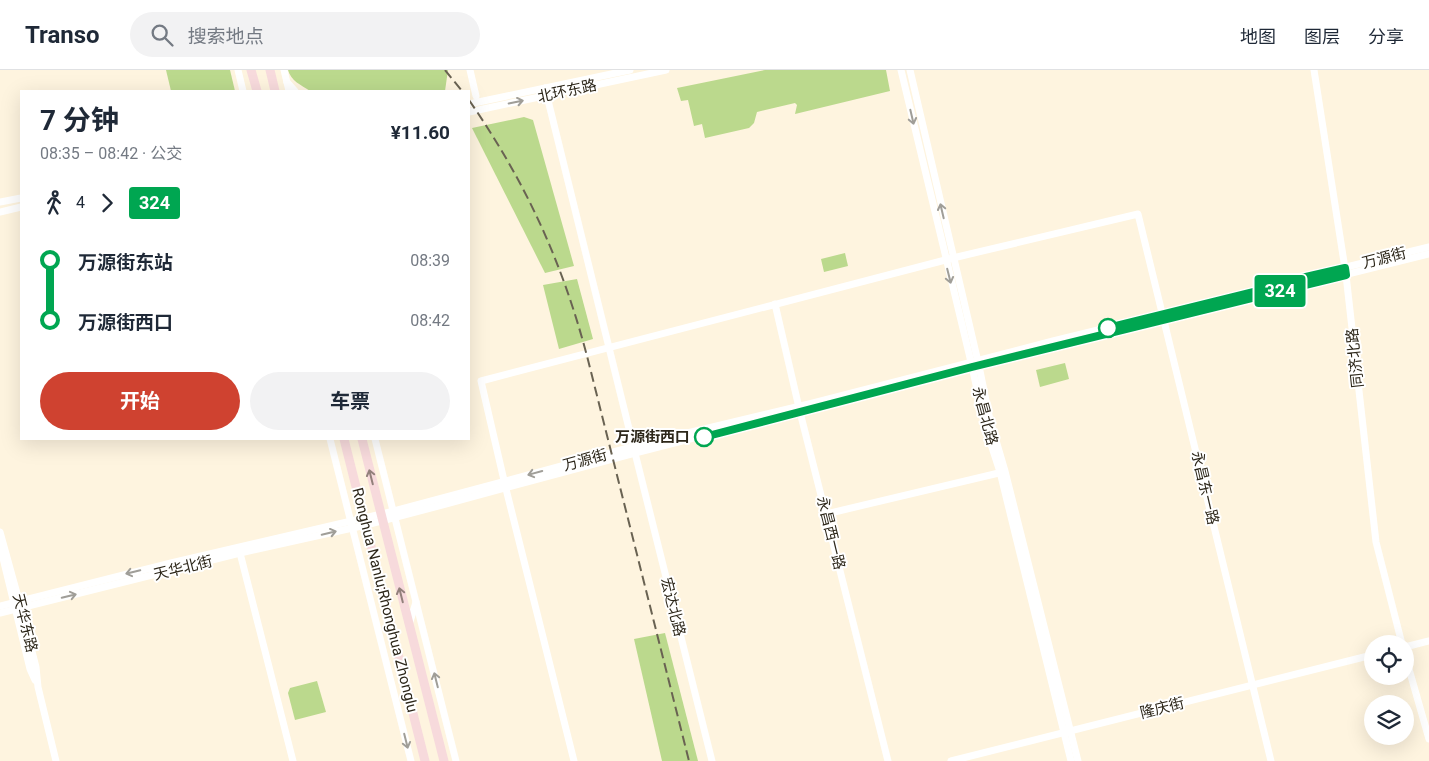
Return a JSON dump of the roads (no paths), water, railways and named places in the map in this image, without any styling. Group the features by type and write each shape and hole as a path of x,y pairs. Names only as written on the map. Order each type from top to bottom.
{"main road":[{"path":"251,70 256,90"},
{"path":"270,70 275,90"},
{"name":"Ronghua Nanlu;Rhonghua Zhonglu","path":"344,440 425,761"},
{"name":"Ronghua Nanlu;Rhonghua Zhonglu","path":"362,440 444,761"}],"street":[{"path":"238,70 243,90"},
{"path":"284,70 289,90"},
{"path":"470,70 472,97 488,100"},
{"name":"北环东路","path":"470,112 630,70"},
{"name":"北环东路","path":"470,104 666,70"},
{"name":"永昌北路","path":"901,70 975,364 985,426 1003,472 1067,732 1071,761"},
{"name":"永昌北路","path":"910,70 949,259"},
{"name":"同济北路","path":"1314,70 1345,271 1376,542 1400,635"},
{"path":"287,82 294,90"},
{"name":"宏达北路","path":"546,92 712,761"},
{"path":"0,202 20,198"},
{"path":"0,212 20,207"},
{"name":"永昌东一路","path":"949,259 1138,214 1271,761"},
{"name":"万源街","path":"1345,271 1429,247"},
{"name":"万源街","path":"365,521 634,450 1164,317 1262,290 1284,282 1429,254"},
{"path":"574,761 481,381 949,259"},
{"name":"永昌西一路","path":"775,304 799,409 888,761"},
{"path":"376,440 456,761"},
{"path":"332,441 411,761"},
{"path":"826,514 1003,472"},
{"name":"天华北街","path":"0,613 18,605 171,563 365,521"},
{"name":"天华北街","path":"0,606 18,605 240,553 352,524"},
{"name":"天华东路","path":"0,532 18,605"},
{"name":"天华东路","path":"0,539 1,550 36,667 38,687 56,761"},
{"path":"240,553 293,761"},
{"path":"409,625 416,601"},
{"path":"1414,645 1429,641"},
{"name":"隆庆街","path":"951,761 1364,657"},
{"path":"1414,685 1429,739"},
{"name":"永昌北路","path":"1067,732 1078,761"}],"railway":[{"path":"445,70 461,90"},
{"path":"470,102 508,161 540,223 566,287 587,356 689,761"}],"place":[{"name":"万源街西口","path":"704,437"}]}
